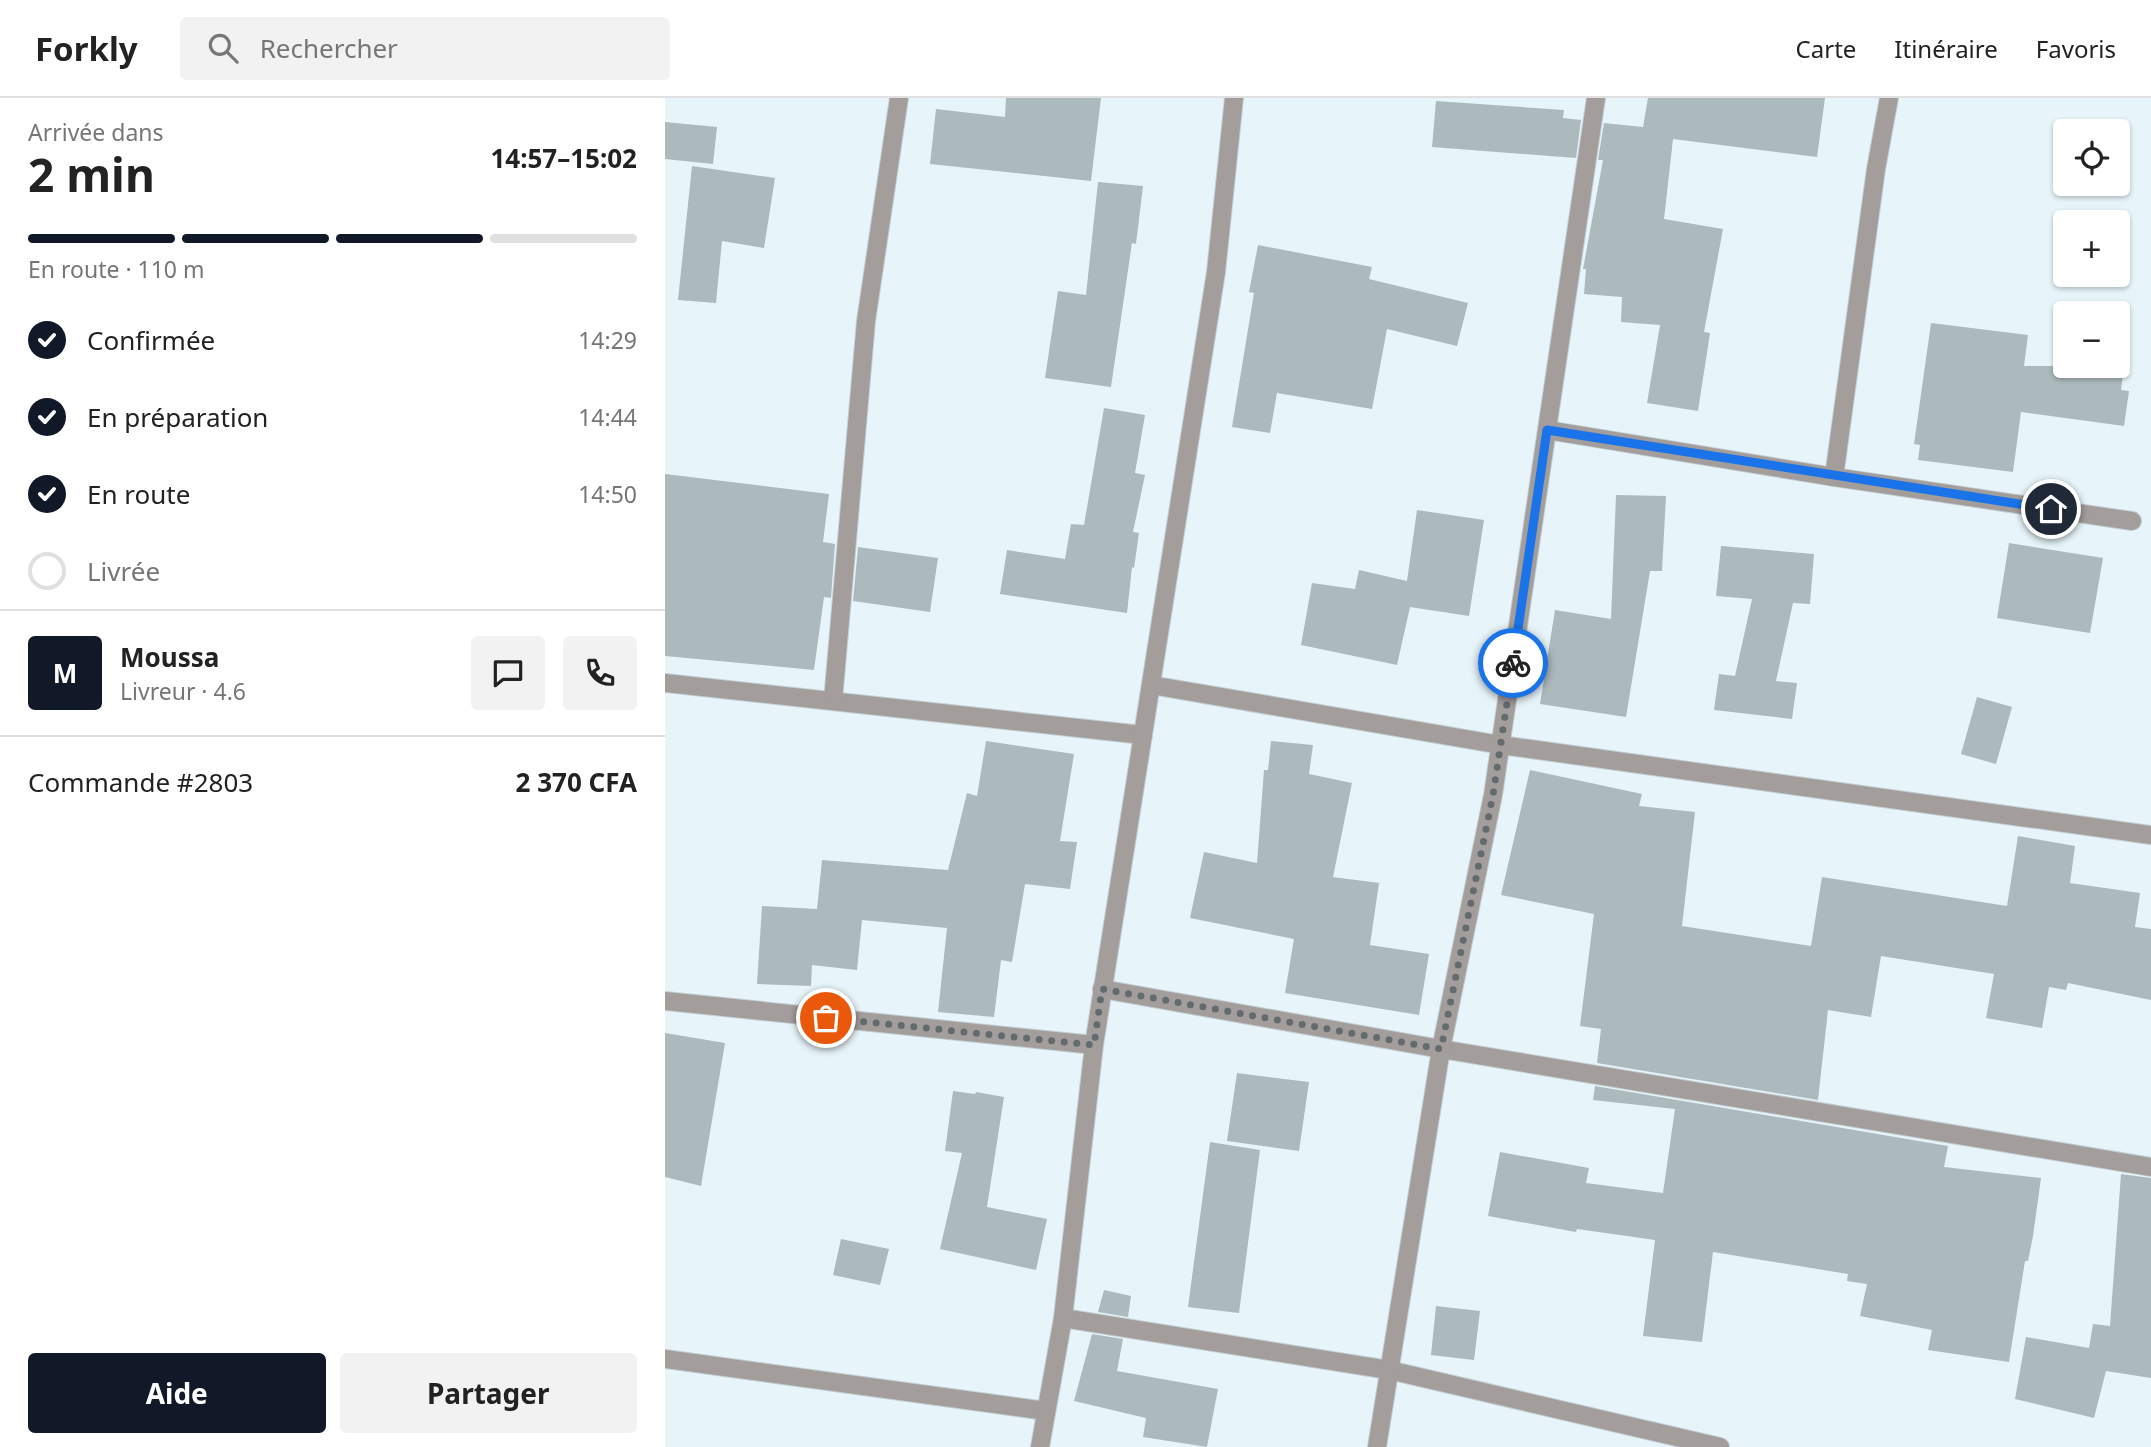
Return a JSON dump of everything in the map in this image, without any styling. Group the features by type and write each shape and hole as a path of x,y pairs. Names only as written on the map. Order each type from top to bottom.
{"street":[{"path":"832,701 866,321 899,98"},
{"path":"1040,1447 1063,1318 1102,989 1216,272 1234,98"},
{"path":"1377,1447 1441,1049 1493,795 1595,98"},
{"path":"1834,477 1876,169 1889,98"},
{"path":"1547,430 1834,477 2132,521"},
{"path":"665,683 1143,735"},
{"path":"1151,685 1501,745 2151,835"},
{"path":"1102,989 1441,1049 2151,1167"},
{"path":"665,1001 1094,1045"},
{"path":"1063,1318 1389,1370 1715,1447"},
{"path":"665,1359 1046,1411"}],"building":[{"path":"1006,98 1101,98 1091,181 930,164 936,109 1005,117"},
{"path":"1648,98 1825,98 1817,157 1673,139 1664,219 1723,229 1704,332 1710,333 1698,411 1647,403 1660,325 1621,322 1622,297 1584,294 1586,269 1583,269 1603,160 1598,160 1604,123 1643,127"},
{"path":"1436,101 1564,110 1563,118 1581,120 1576,158 1432,147"},
{"path":"665,122 717,127 713,164 665,159"},
{"path":"692,166 775,178 764,248 722,241 716,303 678,300"},
{"path":"1098,182 1143,186 1136,244 1132,243 1111,387 1045,378 1058,291 1086,295"},
{"path":"1258,245 1372,267 1369,279 1468,303 1457,346 1387,329 1372,409 1277,393 1270,433 1232,427 1254,293 1249,292"},
{"path":"1931,323 2028,335 2024,366 2053,366 2053,378 2122,378 2121,390 2129,391 2124,426 2021,412 2013,472 1918,460 1920,445 1914,444"},
{"path":"1104,408 1145,415 1135,473 1145,475 1133,532 1139,533 1127,613 1000,594 1007,550 1065,559 1071,524 1084,525"},
{"path":"665,474 829,494 823,542 835,544 831,598 824,597 814,670 665,656"},
{"path":"1616,495 1666,496 1662,571 1650,571 1626,717 1540,704 1555,610 1611,619"},
{"path":"1417,510 1484,520 1469,616 1410,607 1397,665 1301,645 1312,583 1355,589 1359,570 1407,581"},
{"path":"2009,543 2103,558 2090,633 1997,618"},
{"path":"1721,546 1814,554 1810,604 1793,603 1776,681 1797,683 1792,719 1714,710 1719,674 1735,676 1752,599 1716,596"},
{"path":"858,547 938,558 930,612 853,601"},
{"path":"1977,697 2012,707 1996,764 1961,754"},
{"path":"986,741 1074,754 1060,841 1077,842 1070,889 1025,884 1012,962 1001,960 994,1017 938,1012 947,928 862,920 857,970 812,965 811,986 757,984 762,906 817,909 822,860 948,870 967,793 977,796"},
{"path":"1271,741 1313,745 1309,774 1352,783 1333,877 1379,883 1370,945 1429,954 1419,1015 1285,993 1294,939 1190,918 1204,852 1257,863 1264,770 1268,770"},
{"path":"1530,770 1642,794 1639,806 1695,812 1682,926 1811,946 1822,877 2007,906 2018,836 2075,846 2070,883 2140,893 2135,927 2151,929 2151,1000 2068,983 2066,990 2049,987 2042,1028 1986,1018 1994,974 1881,956 1871,1017 1828,1010 1818,1100 1597,1063 1601,1029 1580,1026 1594,914 1501,895"},
{"path":"665,1033 725,1043 701,1186 665,1177"},
{"path":"1237,1073 1309,1082 1299,1151 1227,1141"},
{"path":"1595,1086 1948,1146 1944,1167 2041,1178 2009,1362 1928,1350 1932,1330 1860,1316 1867,1284 1847,1281 1848,1274 1713,1252 1702,1342 1643,1336 1655,1240 1577,1229 1576,1232 1488,1216 1500,1152 1589,1168 1586,1183 1663,1193 1675,1109 1593,1100"},
{"path":"953,1091 1004,1097 987,1207 1047,1219 1036,1270 940,1249 962,1153 945,1151"},
{"path":"1210,1142 1260,1150 1239,1313 1188,1307"},
{"path":"2121,1174 2151,1178 2151,1378 2106,1371 2094,1418 2015,1399 2026,1337 2089,1348 2093,1324 2110,1326"},
{"path":"841,1239 889,1249 880,1285 833,1275"},
{"path":"1104,1290 1131,1296 1128,1317 1098,1312"},
{"path":"1436,1306 1480,1311 1474,1360 1431,1355"},
{"path":"1092,1334 1123,1339 1117,1371 1218,1389 1207,1447 1143,1437 1146,1418 1074,1401"}],"way so far":[{"path":"826,1018 1094,1045 1102,989 1441,1049 1493,795 1513,663"}],"route":[{"path":"1513,663 1547,430 2051,509"}]}
